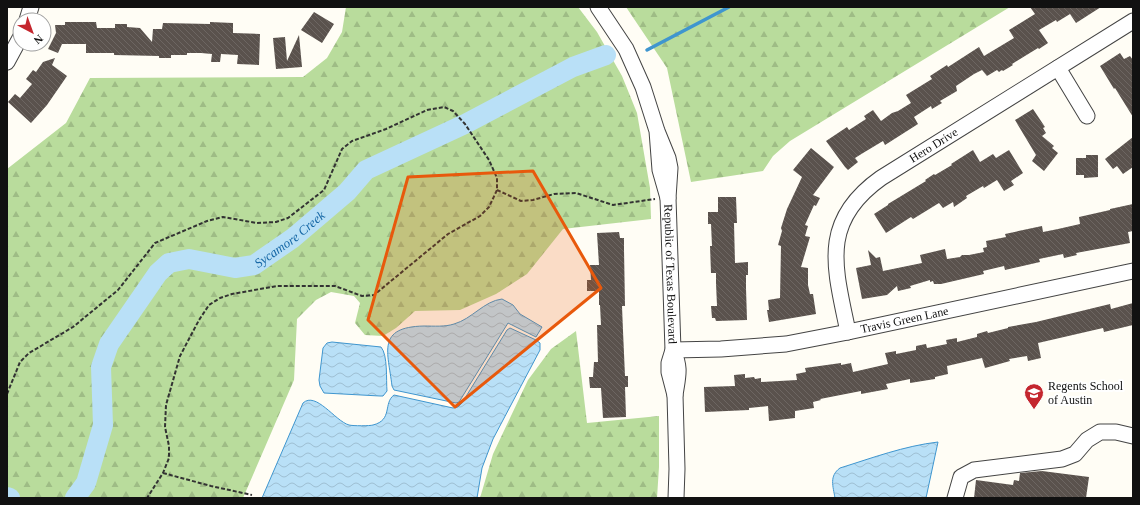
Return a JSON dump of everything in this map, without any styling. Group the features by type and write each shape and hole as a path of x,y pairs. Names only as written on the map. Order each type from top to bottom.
{"street":[{"name":"Republic of Texas Boulevard","path":"598,7 617,34 635,67 657,131 673,350 669,363 669,372 675,395 677,470 676,498"},
{"name":"Hero Drive","path":"848,332 838,280 835,254 840,229 845,216 855,201 867,188 881,178 1133,21"},
{"path":"7,62 12,52"},
{"path":"1058,68 1088,116"},
{"name":"Travis Green Lane","path":"673,350 786,344 1133,271"},
{"path":"955,498 961,477 974,470 1062,460 1076,454 1087,440 1100,432 1116,432 1133,436"}],"path":[{"path":"7,394 20,362 29,353 73,327 118,290 155,243 207,221 223,217 257,223 276,222 288,218 324,190 342,149 352,141 386,129 427,110 444,108 453,111 465,124 489,160 497,178 497,190 489,206 480,216 448,234 374,295 362,296 335,286 277,286 232,294 220,298 209,305 199,320 180,356 166,405 165,427 169,446 169,458 163,473 147,498"},
{"path":"497,190 521,201 533,200 554,194 576,193 613,205 661,199"},
{"path":"163,473 252,495"}],"highlighted area":[{"path":"533,171 601,288 455,407 368,320 408,177"}],"green space":[{"path":"346,7 578,7 597,32 622,76 637,113 650,188 651,219 563,229 527,274 496,294 460,310 415,311 396,328 383,336 365,335 355,323 360,303 354,296 331,292 316,300 297,319 294,380 243,498 7,498 7,169 66,123 90,78 303,77 327,58 342,32"},
{"path":"626,7 1010,7 790,141 773,156 763,171 691,182 667,68"},
{"path":"576,331 587,423 659,416 659,467 657,498 480,498 493,454 528,380 551,349"}],"water":[{"path":"502,299 513,305 520,314 542,327 536,337 508,323 459,402 456,403 394,390 392,386 388,352 388,344 392,336 398,331 409,327 443,326 460,322 489,303"},
{"path":"510,328 536,340 540,343 540,350 493,439 482,468 477,498 262,498 303,403 308,400 314,401 349,425 358,426 369,426 379,423 386,415 389,402 394,395 453,408 458,407 462,403 507,330"},
{"path":"332,342 381,347 385,356 387,391 383,396 324,393 320,386 319,380 323,348 327,343"},
{"path":"938,442 926,498 835,498 833,478 834,474 840,468 900,449"}],"building":[{"path":"1030,7 1101,7 1076,23 1070,14 1039,30 1048,43 1003,71 1002,70 999,72 997,70 987,76 982,70 974,74 956,86 957,91 940,101 942,103 932,109 931,106 914,117 918,124 885,145 883,141 855,158 858,162 848,170 845,167 826,141 847,127 849,130 866,119 864,116 873,110 881,121 892,113 898,111 911,103 906,95 932,79 930,76 947,65 948,67 979,47 984,56 1014,38 1009,30 1035,14"},
{"path":"314,12 334,24 322,43 301,30"},
{"path":"65,22 96,22 97,28 115,28 115,24 127,24 127,27 140,28 152,42 153,29 162,29 163,23 233,23 233,33 260,34 259,65 237,64 238,55 221,54 220,62 211,62 212,54 201,53 187,53 187,55 171,55 171,58 159,58 159,56 86,53 86,44 62,44 58,53 52,51 52,41 56,33 55,25 65,25"},
{"path":"299,35 302,67 276,69 273,38 285,37 287,61"},
{"path":"1120,53 1124,59 1130,56 1133,60 1133,117 1100,66"},
{"path":"55,58 52,65 67,76 47,105 31,123 8,102 15,94 20,98 32,84 26,79 33,70 36,72 43,62"},
{"path":"1033,109 1045,127 1043,128 1046,133 1042,136 1054,146 1052,148 1058,153 1044,171 1032,161 1036,155 1015,120"},
{"path":"1133,137 1133,167 1123,174 1117,166 1113,169 1105,159"},
{"path":"811,148 834,167 813,195 820,198 816,206 814,205 805,225 808,226 805,236 810,237 801,267 808,268 808,285 810,294 813,294 816,314 769,322 767,310 769,310 768,300 780,298 781,246 778,245 782,231 781,228 787,209 802,177 793,170"},
{"path":"973,150 980,162 993,154 996,158 1009,150 1023,173 1011,181 1014,185 1004,191 997,180 966,196 967,198 954,207 953,202 943,208 939,203 913,219 911,217 886,233 874,214"},
{"path":"1086,155 1098,155 1098,177 1084,178 1084,175 1076,175 1076,158 1086,158"},
{"path":"718,197 736,197 737,223 734,223 735,263 748,262 748,275 746,275 747,320 716,321 715,318 712,318 711,306 717,306 716,273 711,273 711,224 708,224 708,212 718,212"},
{"path":"1133,204 1133,231 1128,232 1130,243 1076,253 1077,255 1064,258 1063,254 1039,259 1040,262 1005,270 1004,266 983,271 984,274 941,284 934,284 933,281 930,282 930,280 910,286 911,288 898,291 897,286 887,295 862,299 856,268 871,265 868,250 876,258 880,257 883,271 922,263 920,255 945,249 947,259 984,252 983,248 987,247 986,241 1006,237 1005,234 1042,226 1043,232 1080,224 1079,217"},
{"path":"619,232 620,238 624,238 625,306 622,306 625,376 628,376 628,387 625,387 626,417 603,418 601,388 590,388 589,377 593,377 594,362 598,362 597,325 601,325 599,291 587,291 587,280 591,280 590,265 599,265 597,233"},
{"path":"1133,303 1133,325 1104,332 1103,328 1038,343 1041,358 1028,361 1027,356 1009,359 1010,361 985,368 982,358 947,366 948,374 935,377 935,379 910,383 910,379 886,384 888,389 861,394 861,391 820,399 821,400 813,402 814,408 795,411 795,418 769,421 768,406 749,408 749,410 705,412 704,387 735,386 734,375 745,374 745,378 761,378 761,382 797,380 796,374 806,372 805,368 841,363 841,365 851,363 853,372 888,364 885,353 896,351 896,354 916,350 916,346 926,344 927,348 947,344 946,340 957,338 957,342 977,337 977,334 987,331 988,333 1008,327 1036,322 1110,304 1111,309"},
{"path":"1042,471 1089,477 1086,498 974,498 976,480 1013,485 1014,480 1019,481 1020,473"}],"waterway":[{"name":"Sycamore Creek","path":"647,50 729,7"},
{"name":"Sycamore Creek","path":"75,498 86,483 103,425 101,367 109,344 158,273 169,263 189,259 235,268 254,265 293,238 347,192 366,170 465,124 573,67 606,55"}],"place":[{"name":"Regents School of Austin","path":"1034,410"}]}
